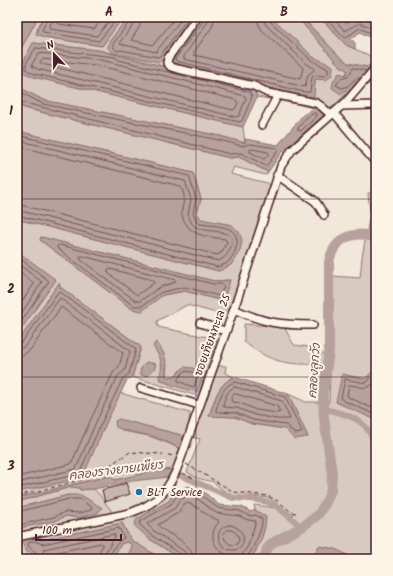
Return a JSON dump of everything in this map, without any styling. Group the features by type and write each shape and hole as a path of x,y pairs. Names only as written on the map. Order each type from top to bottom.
{"street":[{"path":"197,17 168,58 167,64 174,68 254,86 268,93 316,104 333,114 376,163"},
{"name":"ซอยเทียนทะเล 25","path":"17,537 130,513 159,498 175,474 181,459 232,314 277,175 283,162 292,150 354,94 376,67"},
{"path":"262,125 278,95"},
{"path":"342,106 376,105"},
{"path":"277,175 315,201 324,215"},
{"path":"232,314 290,325 313,325"},
{"path":"200,322 225,331"},
{"path":"141,388 199,405"}],"path":[{"path":"17,496 90,478 130,452 161,454 181,459 234,492 268,496 278,501 290,511 298,514"},
{"path":"175,474 193,478"}],"shaded area":[{"path":"38,17 45,17 39,25 37,34 44,37 102,46 123,17 128,17 109,42 163,60 194,17 201,17 170,59 315,85 315,79 332,66 313,57 271,17 297,17 338,64 348,71 345,75 339,74 346,90 349,91 324,115 322,110 257,97 254,89 98,50 34,43 34,77 243,127 245,143 220,136 43,100 22,89 17,90 17,56"},
{"path":"302,17 320,17 346,45 373,57 372,63 367,67 348,63 338,55"},
{"path":"17,105 28,109 230,158 239,157 268,172 266,175 234,167 231,174 267,183 270,186 253,242 227,316 187,305 157,321 158,327 217,339 198,396 132,377 141,347 60,287 59,283 17,343 17,333 55,280 17,251 17,219 219,271 232,225 201,220 197,213 201,199 193,173 17,131","holes":["41,237 214,281 230,280 223,301 185,291 163,295 132,309 40,240","161,359 167,363 166,376 169,378 175,376 180,370 175,385 162,381 159,378 162,368"]},
{"path":"376,192 376,368 365,379 336,402 376,420 376,559 355,559 335,549 319,546 312,559 250,559 256,551 266,517 255,510 254,505 276,508 287,517 294,515 269,498 252,496 236,497 224,491 213,482 197,478 187,472 200,439 192,437 193,430 210,382 218,366 226,366 225,373 234,377 220,388 209,416 235,417 252,424 285,429 308,437 288,394 306,402 329,402 330,374 322,364 289,363 272,358 254,349 244,342 244,324 284,327 294,345 309,347 314,354 330,354 332,276 360,278 362,257 370,213 368,193"},
{"path":"120,393 190,413 188,430 183,438 181,435 119,420 115,421 123,431 149,436 180,449 173,469 143,472 142,474 115,480 108,476 17,498 17,492 82,478"},
{"path":"169,477 163,488 156,495 142,504 111,513 111,510 94,489 132,481"},
{"path":"71,487 79,488 80,490 95,490 111,510 111,513 17,535 17,533 21,533 21,530 24,527 55,521 66,516 79,518 101,508 93,503 68,495 17,508 17,502"},
{"path":"169,491 174,493 169,501 137,519 148,538 181,559 162,559 147,550 131,540 122,523 42,540 35,536 138,513"},
{"path":"17,539 21,540 28,555 33,559 20,555 17,551"},
{"path":"121,543 130,543 132,547 127,558 112,559"}],"water":[{"path":"17,17 38,17 17,56"},
{"path":"45,17 123,17 102,46 44,37 36,34 39,25"},
{"path":"128,17 194,17 163,60 159,62 113,53 108,48 109,42"},
{"path":"201,17 271,17 313,57 333,66 332,75 326,80 315,79 314,97 303,96 177,66 170,62 170,59"},
{"path":"297,17 301,17 338,55 348,63 367,67 372,63 376,65 376,85 357,82 349,91 346,90 341,94 332,88 333,82 339,73 345,75 348,71 338,64"},
{"path":"320,17 376,17 376,40 360,32 351,39 355,43 355,49 346,45"},
{"path":"33,43 98,50 254,89 257,97 243,127 34,77 22,72 24,60"},
{"path":"22,89 43,100 220,136 245,143 245,139 278,145 303,115 315,108 322,110 324,115 282,152 268,172 239,157 230,158 28,109 17,105 17,90"},
{"path":"17,131 193,173 201,199 197,213 201,219 232,225 239,232 242,240 240,251 231,265 219,271 17,219"},
{"path":"41,237 214,281 230,280 223,301 185,291 163,295 142,311 132,309 40,240"},
{"path":"17,251 56,280 17,335"},
{"path":"59,283 60,287 141,347 132,377 127,380 105,425 82,478 17,492 17,343"},
{"path":"156,342 162,350 165,358 166,376 175,376 184,367 193,368 204,373 197,392 171,385 159,378 161,361 153,346"},
{"path":"146,362 156,364 154,370 148,376 141,375 140,370"},
{"path":"376,368 376,420 336,402 342,374 365,379"},
{"path":"234,377 288,394 308,437 294,439 285,429 252,424 235,417 209,416 221,388"},
{"path":"119,419 181,435 183,438 180,449 156,438 116,427 115,421"},
{"path":"173,469 169,477 132,481 94,489 80,490 79,488 71,487 17,502 17,498 109,476 115,480 142,474 143,472"},
{"path":"188,486 204,492 219,505 242,507 251,512 255,510 266,517 265,528 261,539 250,559 181,559 148,538 134,525 137,519 169,501 174,493"},
{"path":"68,495 81,495 102,508 98,513 79,518 66,516 55,521 24,527 21,530 21,533 17,533 17,508"},
{"path":"122,523 131,540 162,559 126,559 132,547 130,543 127,542 121,544 112,559 39,559 25,549 21,540 35,536 42,540"},
{"path":"319,546 335,549 355,559 312,559"}],"building":[{"path":"126,483 130,494 105,502 102,490"}],"waterway":[{"name":"คลองลูกวัว","path":"264,559 267,549 272,543 302,527 318,515 331,490 332,473 324,418 323,395 329,350 329,262 335,247 340,241 353,235 368,235 376,238"},
{"path":"325,409 358,420 369,431 376,449"},
{"name":"คลองรางยายเพียร","path":"170,474 182,476 233,498 267,502 276,506 302,527"}],"place":[{"name":"BLT Service","path":"139,492"}]}
